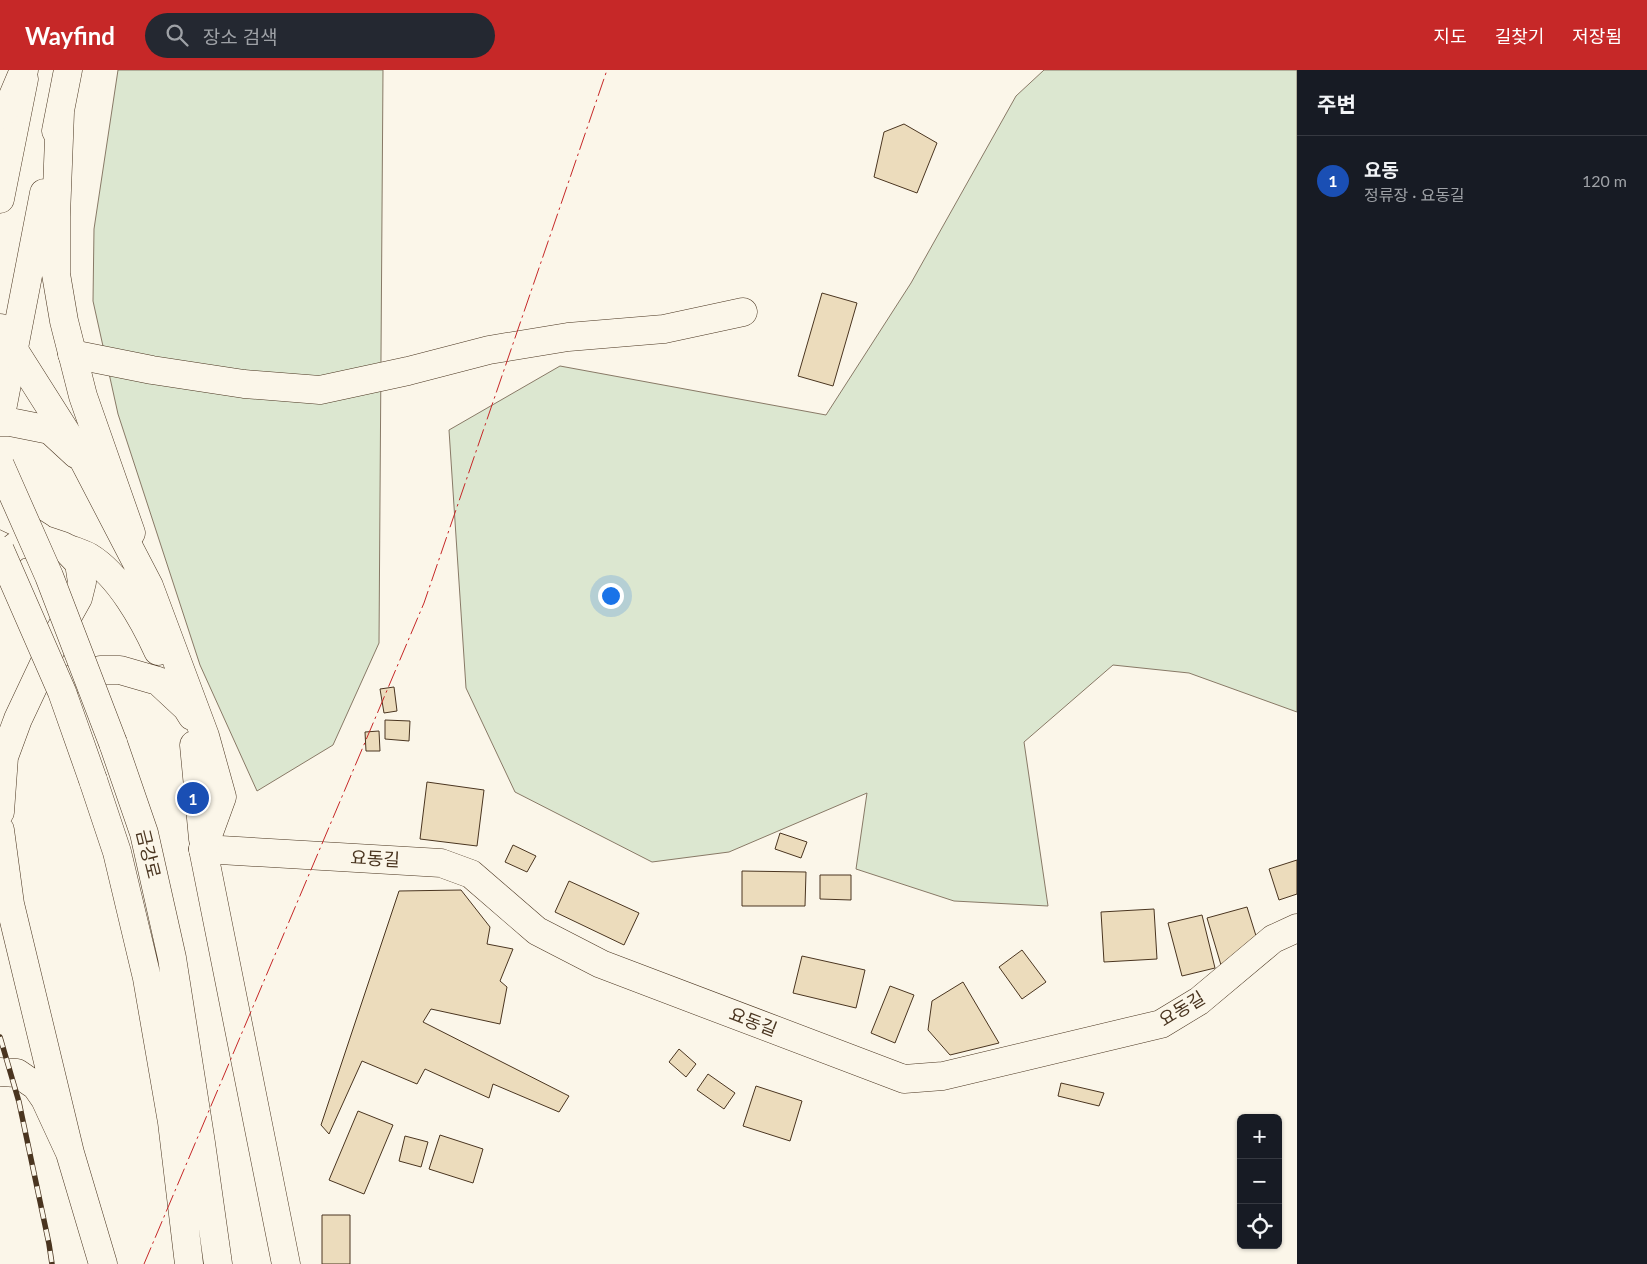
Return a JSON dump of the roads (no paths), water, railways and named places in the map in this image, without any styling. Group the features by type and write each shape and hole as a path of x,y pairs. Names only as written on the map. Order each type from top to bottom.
{"main road":[{"path":"0,115 10,102 25,70"},
{"path":"0,199 25,70"},
{"path":"68,70 7,339 0,421 50,430 83,460"},
{"path":"60,112 56,274 64,321 84,396 149,586 204,736 222,797 204,849"},
{"path":"72,354 152,370 244,384 320,390 408,371 489,350 568,337 664,329 743,312"},
{"path":"7,339 83,460 149,586"},
{"name":"금강로","path":"0,465 49,576 113,743 144,833 172,958 218,1264"},
{"path":"0,514 53,542 89,557 110,574 131,602 151,636 176,697 195,748 204,849 286,1264"},
{"path":"0,559 16,546 53,542 79,563 82,582 78,598 59,632 18,719 4,757 0,812"},
{"name":"금강로","path":"0,550 62,692 117,852 147,978 172,1122 189,1264"},
{"path":"18,719 44,692 70,679 100,670 120,670 158,681 187,708 204,736"},
{"path":"0,830 10,904 70,1153 103,1264"},
{"name":"요동길","path":"204,849 441,862 472,874 537,931 601,964 904,1079 943,1076 1161,1024 1199,1001 1273,939 1297,928"},
{"path":"0,1072 17,1073 36,1086 45,1099 70,1153"}],"railway":[{"path":"0,1037 19,1102 52,1264"}],"place":[{"name":"요동","path":"193,798"}]}
